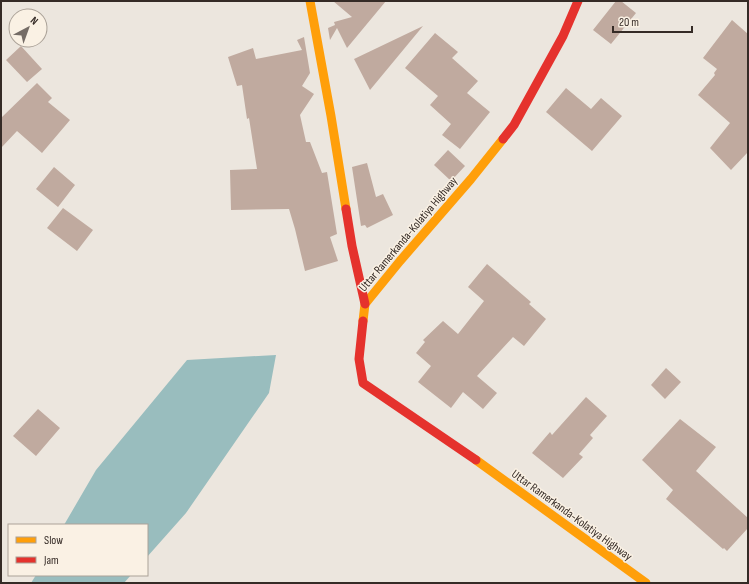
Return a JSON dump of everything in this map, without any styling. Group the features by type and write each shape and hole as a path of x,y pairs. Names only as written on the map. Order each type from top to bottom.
{"street":[{"path":"310,1 331,116 352,246 365,304"},
{"name":"Uttar Ramerkanda-Kolatiya Highway","path":"578,1 563,36 514,125 471,179 365,304 359,359 363,383 472,457 646,583"}],"water":[{"path":"276,355 269,393 186,513 148,556 148,524 65,524 96,470 187,360"},
{"path":"35,576 130,576 124,583 31,583"}],"building":[{"path":"333,1 386,1 347,48 337,28 330,40 328,28 335,25 334,22 352,17"},
{"path":"616,1 621,1 636,13 611,44 593,30"},
{"path":"732,20 748,34 748,152 731,170 710,148 730,123 698,95 715,75 714,73 717,69 703,58"},
{"path":"423,26 370,90 354,59"},
{"path":"435,33 458,52 452,58 478,81 467,93 490,112 460,149 442,135 451,124 430,105 438,96 405,68"},
{"path":"304,37 310,73 302,86 314,94 300,115 306,142 310,142 322,173 327,172 337,234 330,237 338,261 305,271 289,209 231,210 230,170 257,169 242,85 237,86 228,57 253,48 256,59 302,50 297,40"},
{"path":"19,48 23,48 42,69 27,82 6,60"},
{"path":"37,83 52,98 48,102 70,120 42,153 17,131 1,148 1,118"},
{"path":"566,88 591,109 601,98 622,116 592,151 546,112"},
{"path":"448,150 465,166 451,181 434,165"},
{"path":"367,163 376,197 383,194 393,215 367,228 365,225 361,226 352,167"},
{"path":"54,167 75,185 58,207 36,189"},
{"path":"63,208 93,230 77,251 47,228"},
{"path":"487,264 531,302 529,304 546,319 524,346 513,337 477,376 497,393 483,409 463,392 451,408 418,382 431,366 416,353 425,342 423,340 443,321 458,334 484,301 468,287"},
{"path":"666,368 681,382 665,399 651,385"},
{"path":"586,397 607,416 590,435 593,438 579,454 583,457 563,478 532,453 550,432 552,435"},
{"path":"38,409 60,428 36,456 13,436"},
{"path":"680,419 716,447 696,471 748,518 748,528 727,551 666,499 673,490 642,460"}],"traffic: slow":[{"path":"310,1 346,209"},
{"path":"363,321 365,304 503,139"},
{"path":"476,460 646,583"}],"traffic: jam":[{"path":"503,139 514,125 563,36 578,1"},
{"path":"346,209 352,246 365,304"},
{"path":"363,321 359,359 363,383 476,460"}]}
